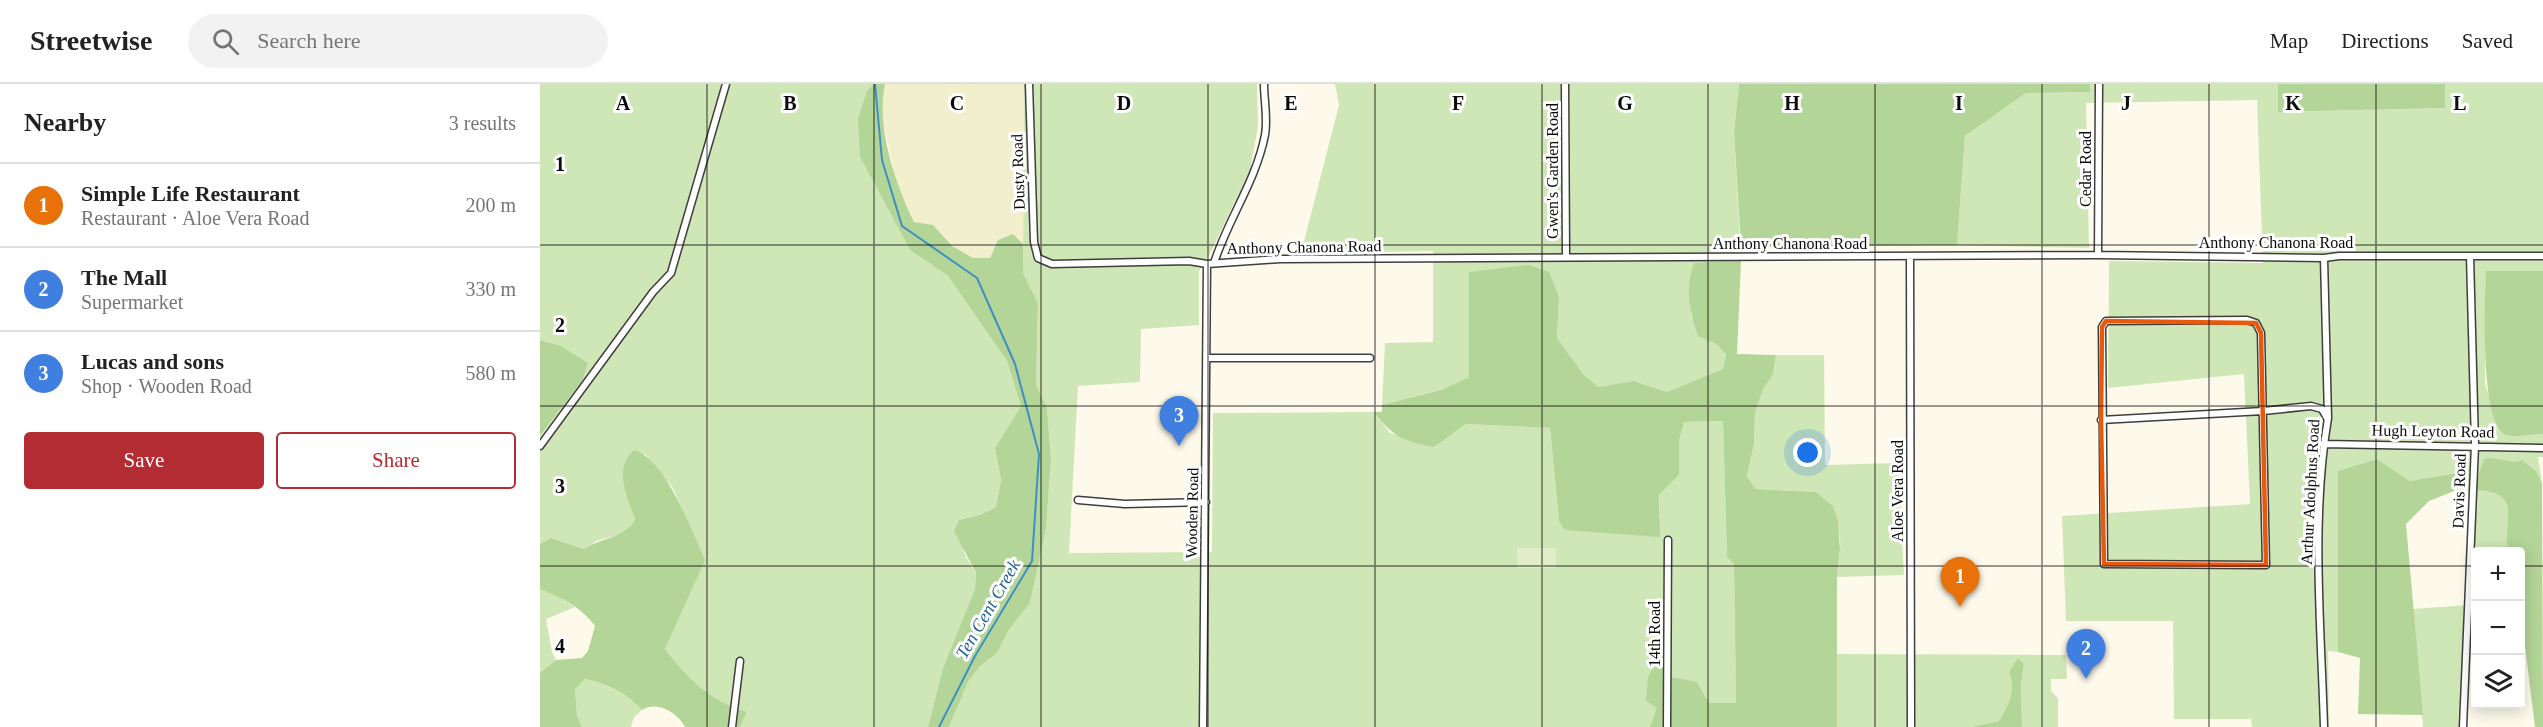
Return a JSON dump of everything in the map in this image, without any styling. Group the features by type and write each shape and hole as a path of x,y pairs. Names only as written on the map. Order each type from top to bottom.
{"street":[{"path":"540,446 653,292 671,273 726,84"},
{"name":"Dusty Road","path":"1029,84 1031,205 1038,258"},
{"path":"1210,263 1262,148 1267,118 1264,84"},
{"name":"Gwen's Garden Road","path":"1565,84 1566,257"},
{"name":"Cedar Road","path":"2098,255 2099,84"},
{"name":"Aloe Vera Road","path":"1910,256 1911,727"},
{"name":"Davis Road","path":"2463,727 2475,445 2470,256"},
{"name":"Anthony Chanona Road","path":"1038,258 1052,264 1189,261 1210,263 1280,259 1566,257 2543,256"},
{"name":"Arthur Adolphus Road","path":"2324,258 2328,418 2323,444 2319,541 2324,727"},
{"name":"Wooden Road","path":"1203,727 1210,263"},
{"path":"2247,320 2256,324 2261,333 2266,565 2104,564 2101,420 2102,327 2106,321 2247,320"},
{"path":"1207,358 1370,358"},
{"path":"2101,420 2312,406 2322,410 2328,418"},
{"name":"Hugh Leyton Road","path":"2323,444 2543,448"},
{"path":"1078,500 1125,504 1206,502"},
{"name":"14th Road","path":"1666,727 1668,540"},
{"path":"732,727 740,662"}],"highlighted area":[{"path":"2106,321 2256,323 2261,333 2266,565 2104,564 2101,420 2102,327"}],"shaded area":[{"path":"885,84 1024,84 1023,244 1013,234 998,240 990,258 973,258 952,246 933,225 914,222 897,187 880,105"}],"green space":[{"path":"540,84 874,84 867,92 860,157 910,250 948,276 1007,361 1021,406 995,448 1001,480 996,507 980,515 959,520 964,553 976,574 975,589 943,668 928,727 740,727 747,712 711,695 682,670 665,649 704,560 673,488 645,454 626,493 635,519 624,534 598,540 584,549 551,538 540,544 540,437 582,381 559,345 540,340"},
{"path":"874,84 885,84 883,118 885,136 894,173 914,222 933,225 952,246 973,258 990,258 998,240 1013,234 1023,244 1023,273 1038,303 1036,384 1047,408 1051,459 1046,529 1030,603 1008,631 997,653 980,666 968,682 949,727 928,727 943,668 975,589 976,573 954,531 959,520 980,515 996,507 1001,480 995,448 1021,406 1007,361 948,276 910,250 860,157 858,119 867,91"},
{"path":"1024,84 1257,84 1258,127 1250,169 1211,252 1199,271 1199,325 1141,329 1140,382 1078,386 1069,553 1212,552 1213,413 1374,412 1390,433 1434,447 1466,424 1550,428 1559,521 1660,518 1659,495 1679,475 1679,441 1684,422 1723,421 1727,557 1734,563 1736,703 1709,703 1697,682 1658,708 1650,727 949,727 968,682 980,666 997,653 1008,631 1030,603 1046,529 1051,459 1047,408 1036,384 1038,303 1023,273"},
{"path":"1335,84 1739,84 1734,131 1741,260 1694,263 1691,314 1698,335 1716,344 1726,354 1723,369 1667,392 1634,381 1598,387 1583,374 1557,338 1559,297 1469,273 1469,377 1441,390 1382,405 1385,343 1433,342 1433,251 1301,253 1339,105"},
{"path":"1739,84 2090,84 2090,92 2026,93 1965,136 1957,245 1741,247 1734,131"},
{"path":"2090,84 2278,84 2278,112 2445,108 2445,84 2543,84 2543,271 2486,271 2485,384 2501,431 2508,436 2543,434 2543,457 2538,457 2542,483 2536,471 2522,460 2515,462 2484,459 2473,490 2500,495 2506,501 2508,547 2471,547 2471,598 2468,598 2472,490 2454,491 2456,473 2410,481 2377,459 2338,471 2338,652 2328,651 2329,727 2252,727 2251,719 2174,719 2173,621 2066,621 2062,516 2250,504 2244,374 2108,388 2109,261 2263,263 2257,100 2086,103 2089,248 1957,245 1965,136 2026,93 2089,92"},
{"path":"2278,84 2445,84 2445,108 2278,112"},
{"path":"1741,260 1737,354 1776,355 1773,375 1763,389 1755,413 1754,444 1747,476 1755,489 1816,492 1833,506 1838,521 1840,549 1837,577 1837,727 1650,727 1657,708 1646,701 1648,677 1656,662 1668,668 1670,677 1697,682 1709,703 1736,703 1734,564 1727,557 1723,421 1684,422 1679,441 1679,475 1659,495 1660,537 1565,530 1559,521 1550,428 1466,424 1434,447 1414,443 1400,437 1387,427 1374,412 1382,412 1382,405 1441,390 1469,377 1469,272 1529,265 1549,272 1559,297 1557,338 1583,374 1598,387 1634,381 1667,392 1723,369 1726,354 1716,344 1698,336 1692,318 1689,290 1691,272 1694,263"},
{"path":"2486,271 2543,271 2543,434 2506,435 2497,426 2491,409 2486,359"},
{"path":"540,340 559,345 588,363 582,381 540,436"},
{"path":"1776,355 1824,355 1825,465 1898,463 1904,575 1837,577 1840,550 1839,531 1832,514 1816,492 1755,489 1747,476 1754,444 1755,413 1763,389 1773,375"},
{"path":"634,450 646,456 667,481 685,514 705,560 665,649 701,688 722,702 747,712 740,727 685,727 667,710 654,706 642,710 616,690 585,679 575,689 577,715 582,727 540,727 540,673 556,660 582,658 588,651 595,626 571,604 540,589 540,544 551,538 584,549 619,534 631,526 635,519 623,474 624,465"},
{"path":"2377,459 2410,481 2456,473 2454,491 2429,501 2406,524 2423,715 2358,714 2360,658 2338,652 2338,471"},
{"path":"2484,459 2515,462 2522,460 2536,471 2542,483 2543,727 2535,727 2525,646 2525,547 2508,547 2508,508 2500,495 2473,490"},
{"path":"1517,548 1556,548 1556,568 1517,568"},
{"path":"540,589 556,595 575,607 546,619 552,652 556,660 540,673"},
{"path":"2468,605 2463,727 2423,727 2413,609"},
{"path":"1837,654 2066,655 2067,679 2051,679 2051,691 2058,698 2058,727 2022,727 2021,684 2024,664 2009,671 2012,691 1999,721 1971,727 1837,727"},
{"path":"2018,658 2024,664 2021,684 2022,727 1971,727 1999,721 2012,691 2009,672"},
{"path":"585,679 616,690 642,710 634,717 631,727 582,727 577,715 575,689"}],"waterway":[{"name":"Ten Cent Creek","path":"875,84 882,160 902,226 977,278 1015,364 1039,454 1032,561 975,656 939,727"}],"place":[{"name":"Lucas and sons","path":"1179,446"},
{"name":"Simple Life Restaurant","path":"1960,607"},
{"name":"The Mall","path":"2086,679"}]}
